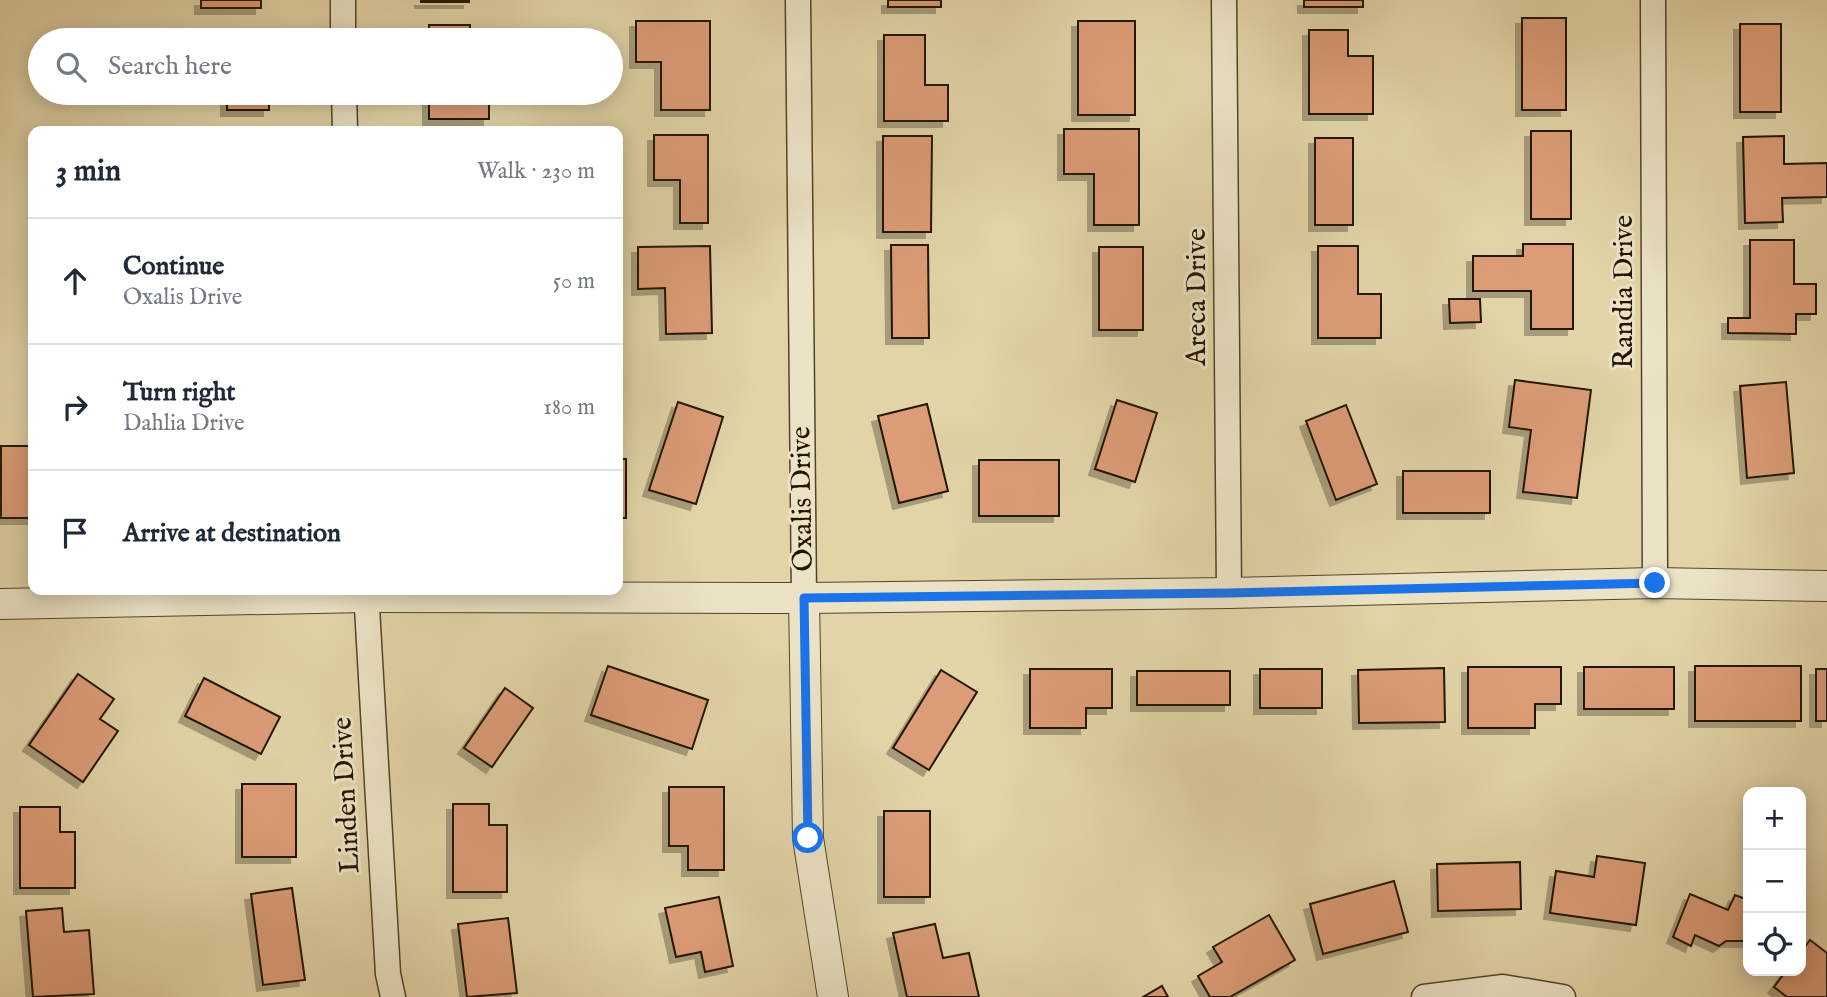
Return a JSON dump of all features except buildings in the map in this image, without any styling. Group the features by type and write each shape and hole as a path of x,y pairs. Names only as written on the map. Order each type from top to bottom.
{"street":[{"path":"343,0 344,28"},
{"name":"Oxalis Drive","path":"797,0 808,838 833,997"},
{"name":"Areca Drive","path":"1224,0 1229,593"},
{"name":"Randia Drive","path":"1653,0 1655,583"},
{"path":"344,105 345,126"},
{"path":"541,595 804,598 1229,593 1655,583 1827,586"},
{"path":"0,604 299,595"},
{"name":"Linden Drive","path":"366,595 388,974 393,997"},
{"path":"1424,997 1503,987 1563,997"}],"route":[{"path":"808,838 804,598 1229,593 1655,583"}]}
